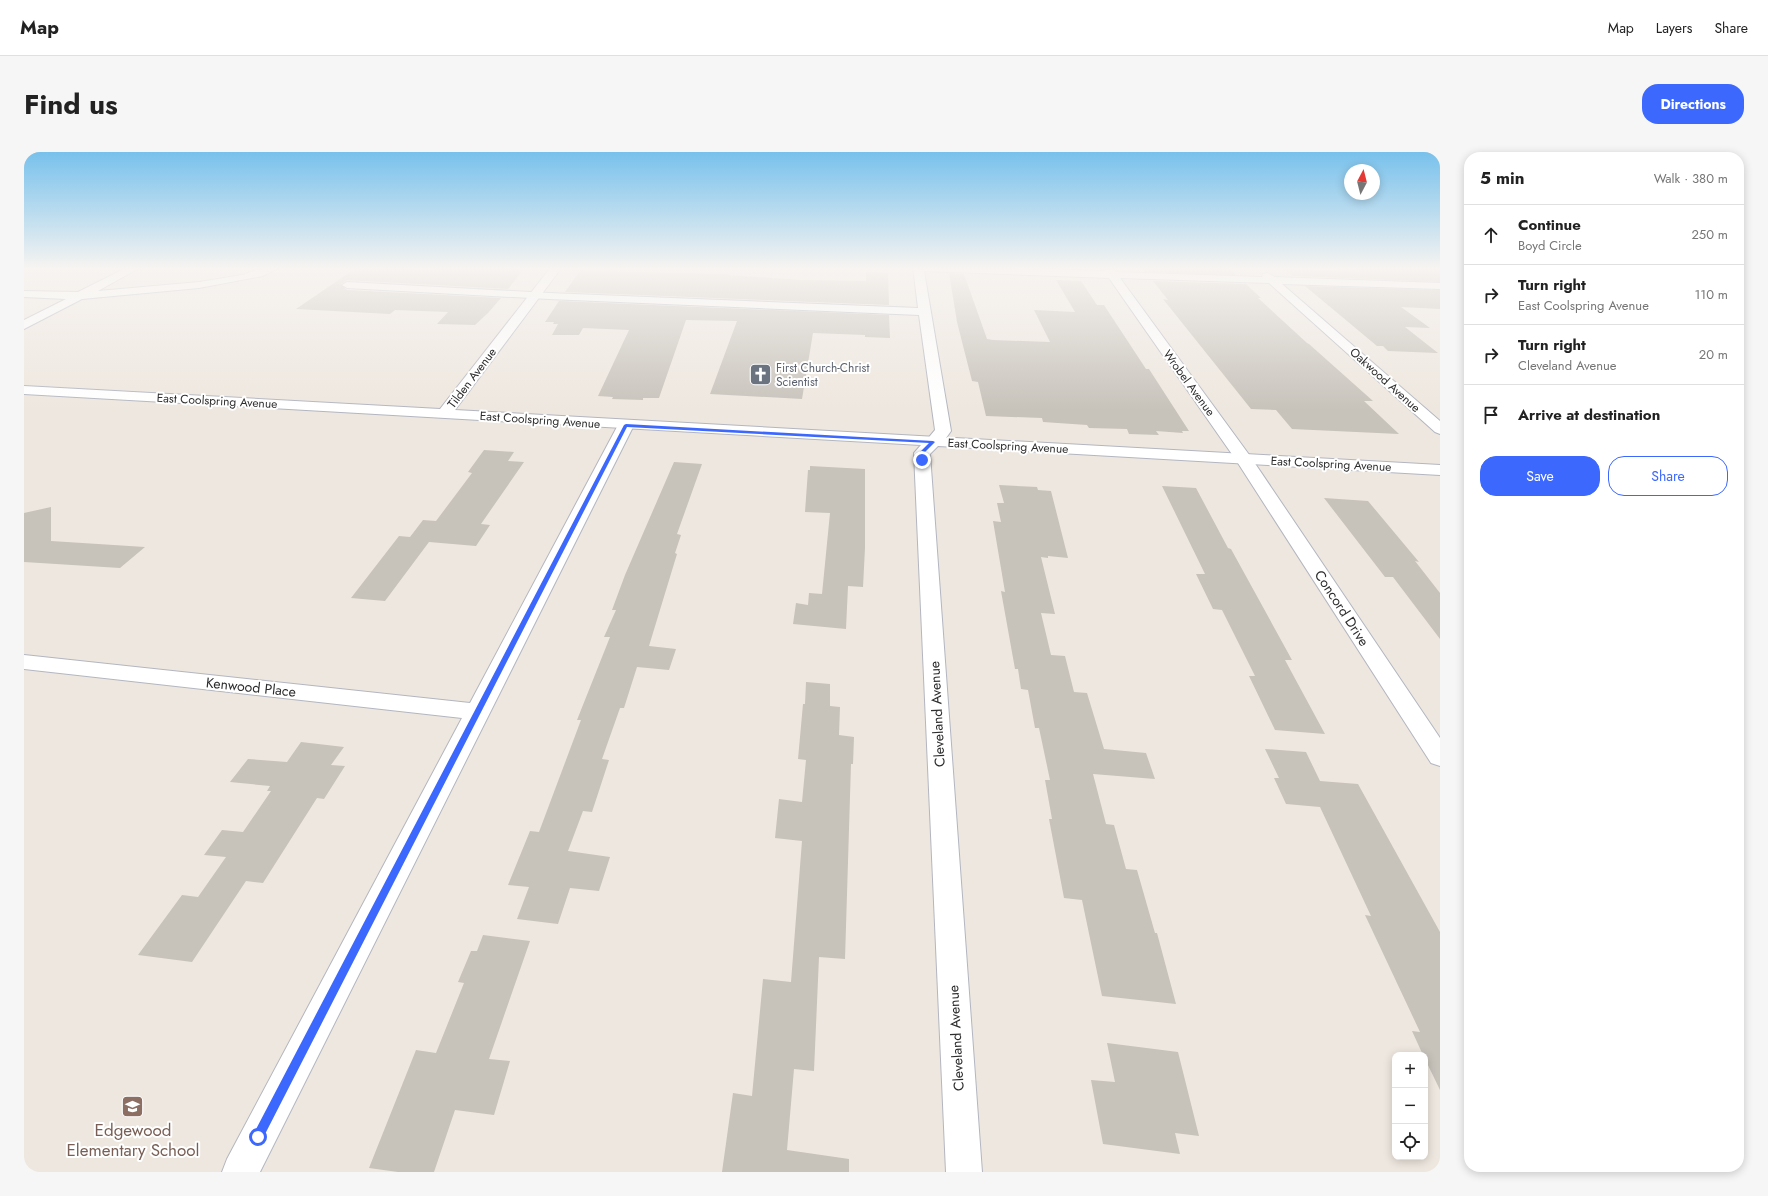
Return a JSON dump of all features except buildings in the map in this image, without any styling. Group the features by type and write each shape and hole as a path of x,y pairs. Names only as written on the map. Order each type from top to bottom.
{"street":[{"path":"24,325 45,315"},
{"name":"Tilden Avenue","path":"445,413 521,315"},
{"name":"Cleveland Avenue","path":"924,315 932,354 943,431 922,453 964,1172"},
{"name":"Wrobel Avenue","path":"1140,315 1244,459"},
{"name":"Oakwood Avenue","path":"1311,315 1440,429"},
{"name":"East Coolspring Avenue","path":"24,390 1440,470"},
{"path":"240,1172 626,425"},
{"name":"Concord Drive","path":"1244,459 1440,757"},
{"name":"Kenwood Place","path":"24,662 478,712"}],"place":[{"name":"First Church-Christ Scientist","path":"761,375"},
{"name":"Edgewood Elementary School","path":"133,1106"}],"route":[{"path":"258,1137 626,425 933,442 922,453 922,460"}]}
